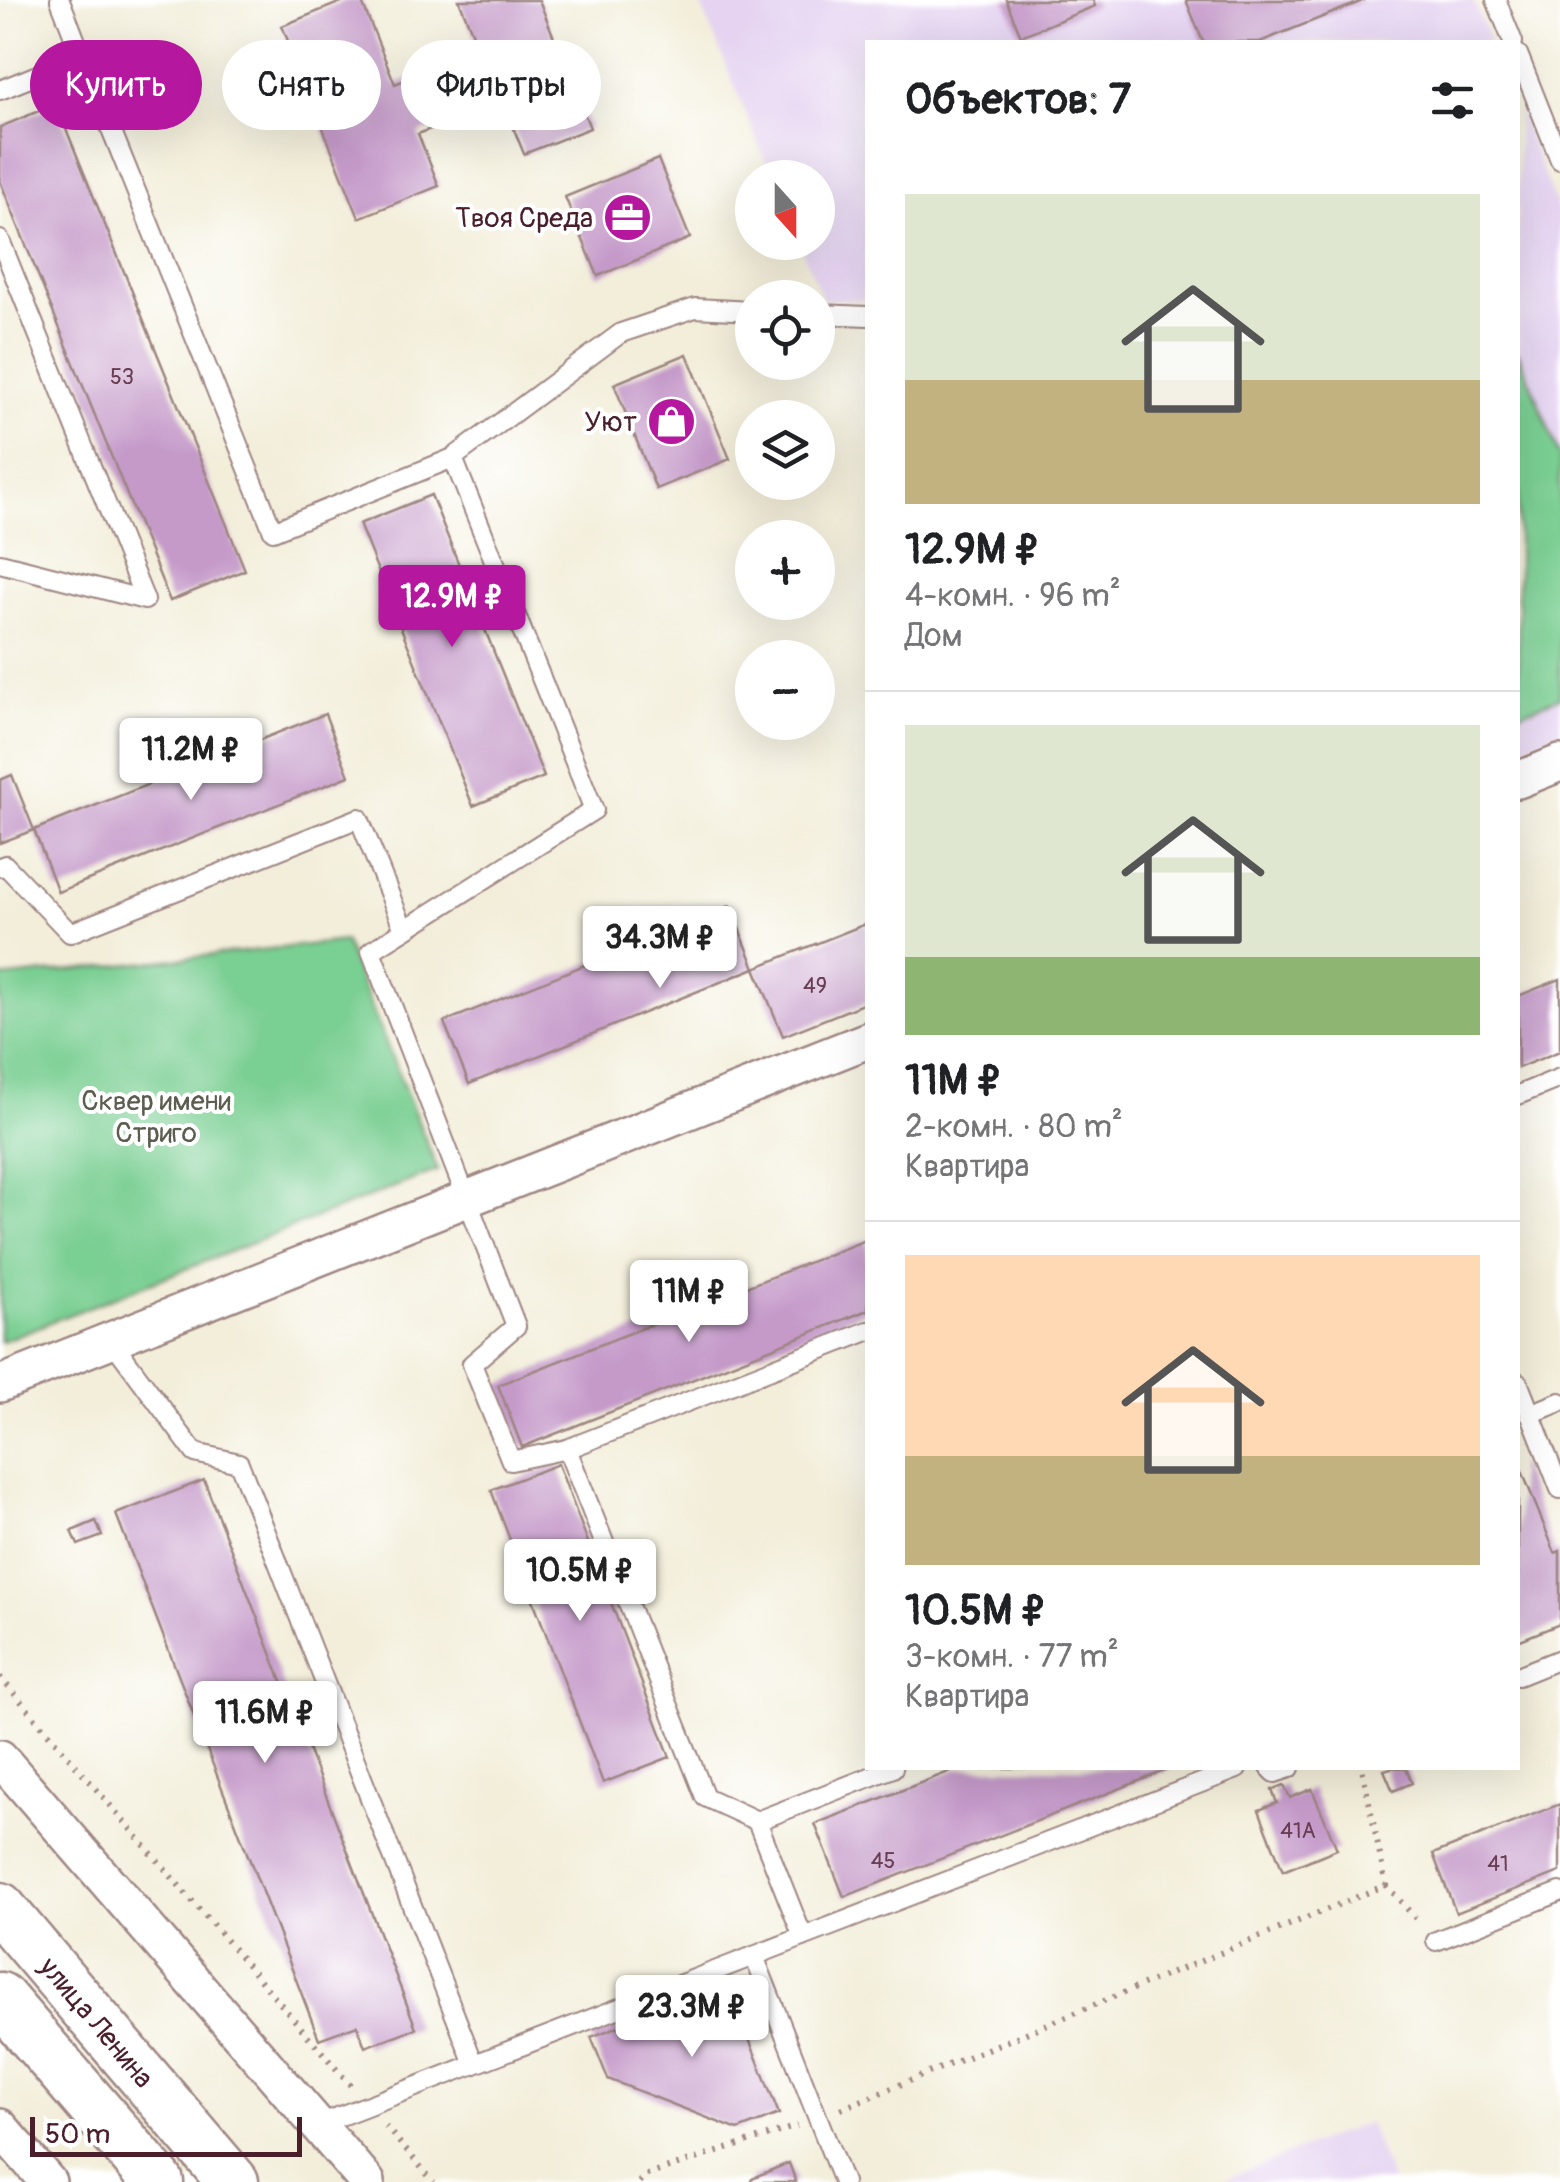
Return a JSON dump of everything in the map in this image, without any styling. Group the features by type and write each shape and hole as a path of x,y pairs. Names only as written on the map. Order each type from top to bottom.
{"main road":[{"name":"улица Ленина","path":"0,1908 233,2182"},
{"name":"улица Ленина","path":"0,1998 158,2182"}],"street":[{"path":"1520,779 1560,763"},
{"path":"0,1384 865,1041"},
{"path":"0,1758 367,2182"},
{"path":"0,2127 48,2182"}],"lane":[{"path":"60,0 75,40"},
{"path":"1496,0 1512,40"},
{"path":"1520,59 1560,160"},
{"path":"0,90 30,78"},
{"path":"111,130 273,531 453,458 621,333 696,308 735,310"},
{"path":"0,240 145,600 0,563"},
{"path":"835,315 865,316"},
{"path":"453,458 594,810 371,951 470,1198 516,1326 472,1364 511,1461 568,1449 865,1331"},
{"path":"0,867 5,864 70,933 360,818 404,930"},
{"path":"1520,1094 1560,1078"},
{"path":"112,1341 195,1453 239,1463 474,2064"},
{"path":"1520,1387 1560,1489"},
{"path":"1530,1414 1560,1402"},
{"path":"568,1449 705,1797 758,1821 803,1936"},
{"path":"1520,1675 1560,1659"},
{"path":"758,1821 887,1770"},
{"path":"317,2125 1232,1770"},
{"path":"1436,1941 1560,1892"},
{"path":"754,1956 843,2182"}],"path":[{"path":"0,1677 434,2182"},
{"path":"1362,1770 1386,1885 1436,1941"},
{"path":"639,2182 644,2176 818,2119 1386,1885"}],"shaded area":[{"path":"699,0 1473,0 1489,40 865,40 865,300 835,299 835,280 815,280 806,260 835,260 835,160 765,160"},
{"path":"1520,115 1560,216 1560,731 1520,748"},
{"path":"1368,2122 1392,2182 1219,2182"}],"green space":[{"path":"1520,357 1560,457 1560,697 1520,713"},
{"name":"Сквер имени Стриго","path":"344,941 438,1170 0,1342 0,978"}],"building":[{"path":"346,0 361,0 377,40 288,40 282,26"},
{"path":"459,0 539,0 555,40 475,40"},
{"path":"1006,0 1093,0 1095,6 1021,36"},
{"path":"1186,0 1365,0 1265,40 1202,40"},
{"path":"381,49 395,84 401,82 401,130 428,130 418,134 439,186 359,218 324,130 381,130"},
{"path":"30,115 30,130 67,130 245,570 170,601 0,181 0,127"},
{"path":"514,130 585,130 524,154"},
{"name":"Твоя Среда","path":"658,159 690,238 598,276 565,197"},
{"name":"Уют","path":"687,354 730,459 656,489 614,384"},
{"path":"431,495 544,777 473,806 359,524"},
{"path":"325,714 349,776 58,892 34,830"},
{"path":"12,775 34,830 0,843 0,780"},
{"path":"730,906 755,968 469,1084 444,1022"},
{"path":"865,924 865,1003 783,1036 755,968"},
{"path":"1560,979 1560,1051 1520,1067 1520,995"},
{"path":"865,1240 865,1311 522,1447 498,1385"},
{"path":"558,1464 670,1757 603,1783 491,1490"},
{"path":"1520,1466 1555,1553 1560,1551 1560,1624 1520,1640"},
{"path":"204,1480 416,2028 365,2047 357,2025 319,2039 116,1514"},
{"path":"96,1521 102,1536 78,1545 72,1531"},
{"path":"954,1770 1167,1770 844,1897 815,1824"},
{"path":"1384,1770 1407,1770 1412,1783 1393,1791"},
{"path":"1284,1785 1290,1798 1312,1789 1337,1849 1283,1871 1259,1810 1277,1803 1272,1790"},
{"path":"1560,1804 1560,1872 1456,1913 1433,1854"},
{"path":"727,1984 779,2114 738,2130 608,2079 591,2037"},
{"path":"789,2163 796,2182 750,2182 752,2178"}],"place":[{"name":"Твоя Среда","path":"628,217"},
{"name":"Уют","path":"672,421"}]}
